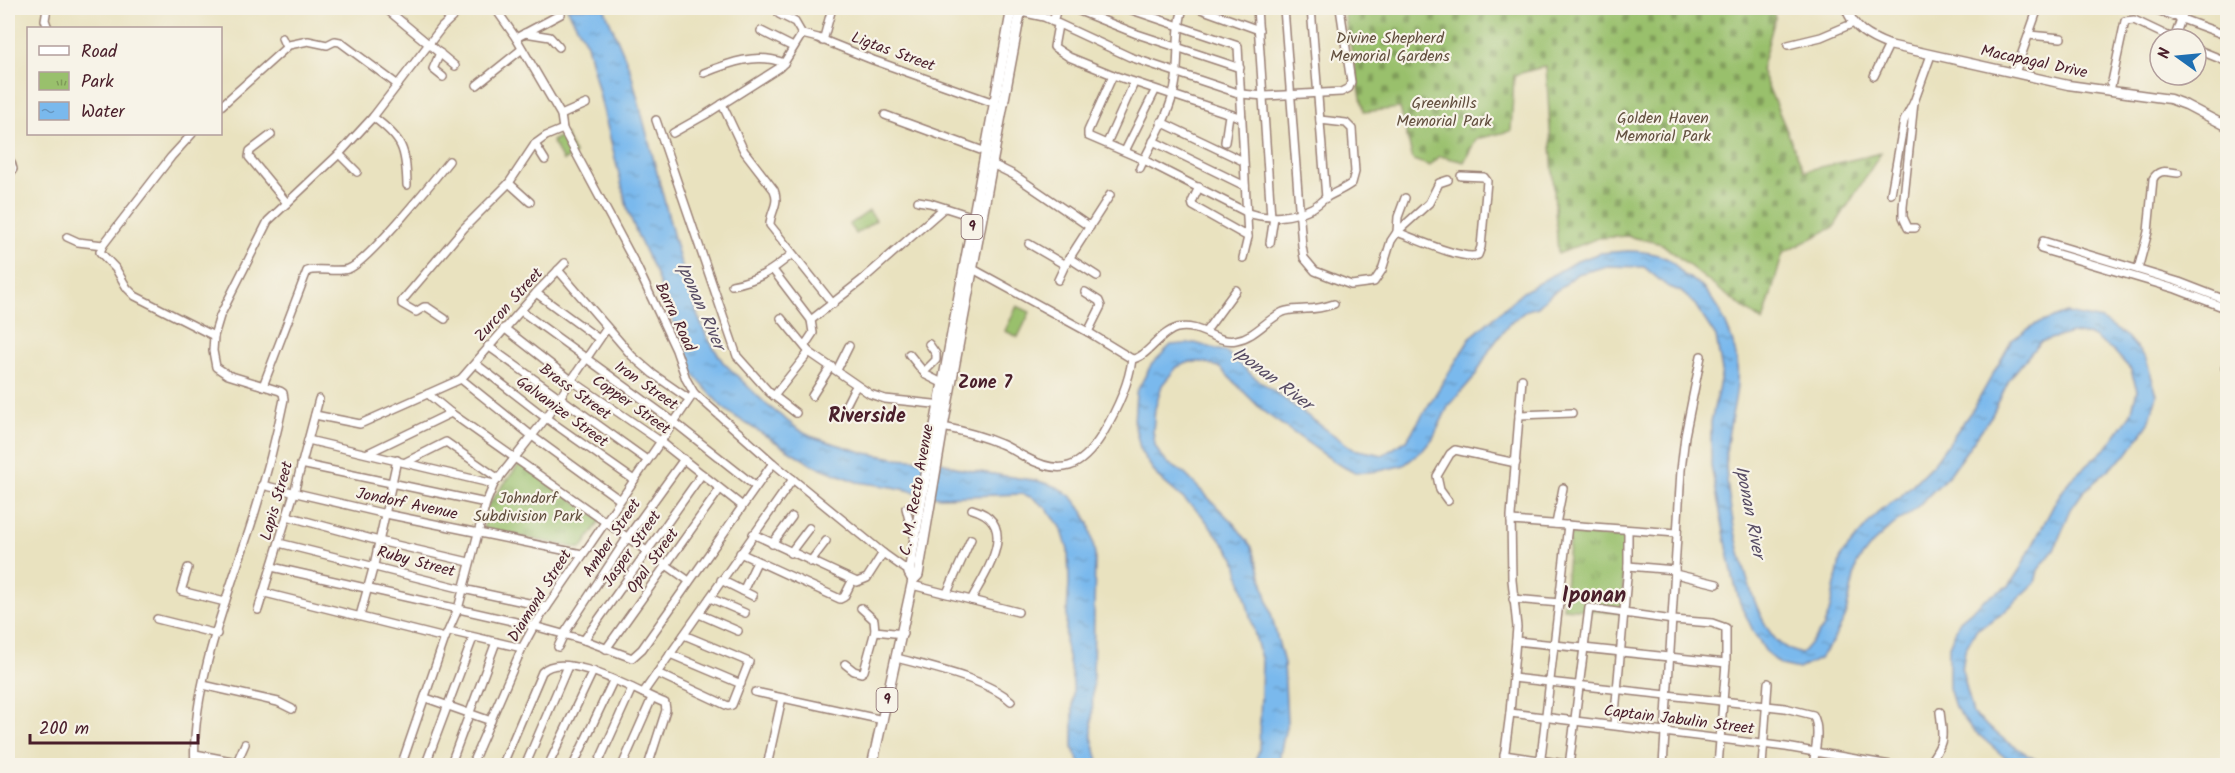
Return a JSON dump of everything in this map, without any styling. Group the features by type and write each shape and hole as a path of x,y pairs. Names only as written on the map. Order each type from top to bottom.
{"highway":[{"name":"C. M. Recto Avenue","path":"913,578 921,502 943,427 942,383 986,152 999,104 1018,11"},
{"name":"C. M. Recto Avenue","path":"913,578 927,519 943,405 973,269 992,164 999,104"},
{"name":"9","path":"872,765 903,634 913,578"}],"main road":[{"name":"Macapagal Drive","path":"1847,9 1854,23 1868,36 1888,45 2015,74 2180,102 2228,127"}],"street":[{"path":"46,8 45,20 48,27"},
{"path":"195,765 197,719 203,685 225,602 262,485 284,399 280,391 220,372 214,362 214,336 220,316 264,226 339,154 373,117 442,27 462,8"},
{"name":"Barra Road","path":"495,8 516,38 561,116 563,129 637,267 676,350 692,396 913,578"},
{"path":"823,40 832,8"},
{"path":"1057,8 1054,44 1055,48 1069,57 1155,91 1242,118"},
{"path":"1072,8 1177,48 1240,68"},
{"path":"1126,8 1239,46 1243,161 1248,213 1248,237 1243,258"},
{"path":"1140,168 1173,97 1177,72 1178,25 1183,8"},
{"path":"1198,8 1259,30"},
{"path":"1257,8 1272,217 1270,243"},
{"path":"1284,8 1302,246 1304,258 1309,267 1331,279 1351,285 1374,282 1382,270 1391,241 1397,232 1424,208 1439,183 1448,180"},
{"path":"1311,8 1326,198"},
{"path":"1018,11 1055,24 1124,54 1241,94 1264,96 1344,91 1350,85 1340,8"},
{"path":"1847,9 1877,8"},
{"path":"2015,74 2038,8"},
{"path":"2152,8 2228,36"},
{"path":"2110,91 2125,21 2134,20 2174,39 2185,8"},
{"path":"390,12 455,66"},
{"path":"516,38 561,14"},
{"path":"673,133 784,63 802,34 795,22 779,14"},
{"path":"1788,45 1841,30 1854,23"},
{"path":"761,31 793,47"},
{"path":"525,33 550,37 559,47"},
{"name":"Ligtas Street","path":"802,34 999,104"},
{"path":"2029,35 2061,38"},
{"path":"282,38 286,47"},
{"path":"222,105 286,47 308,41 330,45 337,40 398,85"},
{"path":"1874,76 1888,45"},
{"path":"477,86 522,49"},
{"path":"440,53 433,69 443,77"},
{"path":"2208,54 2228,62"},
{"path":"1915,228 1907,226 1903,207 1914,102 1931,55"},
{"path":"704,73 728,63 757,58 784,63"},
{"path":"1113,75 1088,134 1090,137 1144,160 1248,213 1272,217 1300,212 1314,207 1349,186 1354,180 1350,126 1346,123 1320,120"},
{"path":"1107,143 1134,83"},
{"path":"1125,151 1155,91"},
{"path":"1891,194 1904,120 1908,108 1914,102"},
{"path":"561,116 586,104"},
{"path":"722,104 744,151 777,197 770,225 832,304"},
{"path":"885,115 986,152"},
{"path":"1225,142 1229,115"},
{"path":"373,117 391,130 399,140 407,168 407,185"},
{"path":"656,120 732,346 743,365 774,396 796,413"},
{"path":"1161,122 1243,161"},
{"path":"445,319 427,307 412,312 402,304 402,301 464,228 509,183 535,144 546,136 563,129"},
{"path":"191,135 171,157 100,252 116,269 127,288 135,296 214,336"},
{"path":"271,135 250,151 249,157 287,203"},
{"path":"1153,141 1245,186"},
{"path":"535,144 545,160"},
{"path":"339,154 357,172"},
{"path":"263,386 307,271 345,270 357,265 449,161"},
{"path":"8,177 13,169 11,162"},
{"path":"992,164 1014,176 1090,227"},
{"path":"2138,269 2148,232 2153,179 2157,173 2162,171 2178,173"},
{"path":"1397,232 1470,257 1478,255 1487,181 1479,176 1461,176"},
{"path":"509,183 530,202"},
{"path":"1199,187 1192,202 1193,206 1248,237"},
{"path":"1058,280 1110,195"},
{"path":"1397,232 1400,209 1405,198"},
{"path":"918,201 974,217"},
{"path":"811,320 944,208"},
{"path":"67,237 81,243 103,245"},
{"path":"1029,244 1097,276"},
{"path":"2228,301 2138,269 2042,245 2176,289 2228,309"},
{"path":"732,285 753,281 773,270 792,254"},
{"path":"558,270 566,263"},
{"path":"973,269 1088,332 1132,359 1139,357 1157,339 1171,330 1192,327 1226,340 1237,340 1248,336 1290,310 1314,309 1334,304"},
{"name":"Zurcon Street","path":"315,414 360,424 461,379 558,270 607,328 652,374 692,396"},
{"path":"773,270 811,320 813,333 807,349 774,396"},
{"path":"1206,331 1236,290"},
{"path":"1085,292 1099,301 1101,306 1088,332"},
{"path":"536,293 599,339"},
{"name":"Iron Street","path":"520,311 674,422 755,486"},
{"path":"781,318 807,349 857,386 885,399 943,405"},
{"name":"Copper Street","path":"504,328 571,380 684,459 741,506"},
{"path":"401,765 458,609 476,533 486,503 497,482 546,418 607,328"},
{"path":"924,372 936,360 936,354 929,344"},
{"name":"Brass Street","path":"488,346 646,460"},
{"path":"812,396 849,346"},
{"path":"909,354 924,372 942,383"},
{"path":"1664,765 1677,533 1685,436 1701,356"},
{"path":"943,427 1003,444 1023,457 1044,465 1070,466 1080,463 1090,453 1111,420 1129,376 1132,359"},
{"name":"Galvanize Street","path":"476,364 546,418 634,480"},
{"path":"461,379 532,436 620,500"},
{"path":"1503,765 1516,641 1517,619 1513,599 1511,520 1522,379"},
{"path":"839,412 845,407 857,386"},
{"path":"428,394 515,459 689,581"},
{"name":"Diamond Street","path":"471,765 522,648 534,626 692,396"},
{"name":"Lapis Street","path":"258,610 294,493 319,399"},
{"path":"368,453 451,413"},
{"path":"1519,416 1572,413"},
{"path":"308,440 497,482"},
{"path":"406,462 446,442 497,482"},
{"path":"1448,501 1440,490 1437,476 1450,454 1455,450 1516,463"},
{"name":"Amber Street","path":"558,647 564,634 627,538 684,459"},
{"path":"360,616 374,565 397,460"},
{"path":"272,567 534,626 584,640 628,658 636,656 773,463"},
{"path":"301,464 486,503"},
{"name":"Jasper Street","path":"584,640 702,474"},
{"path":"643,693 793,479"},
{"name":"Jondorf Avenue","path":"262,485 386,514 582,554"},
{"path":"1556,524 1563,488"},
{"name":"Opal Street","path":"606,649 720,489"},
{"path":"906,508 910,524 917,527"},
{"path":"971,600 990,564 998,534 996,527 983,512 972,509"},
{"path":"287,516 469,562"},
{"path":"772,544 792,517"},
{"path":"1511,520 1628,531 1677,533"},
{"path":"1540,762 1568,525"},
{"path":"790,553 809,528"},
{"path":"1614,725 1628,566 1628,531"},
{"path":"753,534 852,581 860,582 867,578 883,554"},
{"path":"947,593 971,539"},
{"path":"810,562 826,541"},
{"name":"Ruby Street","path":"279,543 463,589 547,607"},
{"path":"740,553 840,599 844,597 852,581"},
{"path":"743,591 757,562"},
{"path":"1628,566 1675,572 1717,584"},
{"path":"188,568 181,591 225,602"},
{"path":"913,578 947,593 1018,612"},
{"path":"721,580 753,596"},
{"path":"265,593 360,616 522,648"},
{"path":"710,598 745,613"},
{"path":"1513,599 1560,603"},
{"path":"845,664 854,671 861,673 864,671 875,631 874,620 861,608"},
{"path":"1570,765 1589,608 1724,626 1727,630 1726,663 1718,765"},
{"path":"699,614 738,631"},
{"path":"157,619 217,634"},
{"path":"875,631 903,634"},
{"path":"657,673 728,706 732,705 749,662 684,635"},
{"path":"425,765 473,638"},
{"path":"1516,641 1726,663"},
{"path":"450,765 496,642"},
{"path":"670,654 741,684"},
{"path":"897,658 981,684 1002,693 1011,700"},
{"path":"525,765 568,666"},
{"path":"502,765 542,672 549,667 568,666 578,666 593,671 665,704 666,710 648,765"},
{"path":"548,765 593,671"},
{"path":"1513,678 1796,710 1815,717 1817,730 1813,765"},
{"path":"573,765 613,681"},
{"path":"1762,765 1768,683"},
{"path":"203,685 278,702 292,709"},
{"path":"597,765 632,688"},
{"path":"755,692 883,720"},
{"path":"426,698 491,721"},
{"path":"622,765 652,698"},
{"path":"767,765 782,698"},
{"path":"1927,765 1941,745 1943,734 1940,712"},
{"name":"Captain Jabulin Street","path":"1510,713 1763,744 1896,765"},
{"path":"195,754 237,762 245,744"},
{"path":"1504,755 1540,762 1580,765"}],"green space":[{"name":"Golden Haven Memorial Park","path":"1343,8 1772,8 1775,18 1761,70 1804,171 1881,153 1834,227 1783,253 1763,322 1662,244 1627,236 1598,238 1558,254 1546,66 1514,75 1511,131 1476,139 1464,162 1440,156 1430,166 1413,160 1400,108 1364,112"},
{"path":"565,134 575,154 563,161 552,141"},
{"path":"869,211 876,220 856,234 849,225"},
{"path":"1017,306 1030,312 1018,337 1005,331"},
{"name":"Johndorf Subdivision Park","path":"520,463 601,520 581,549 483,529 488,505"},
{"path":"1570,534 1626,538 1621,613 1563,608"}],"water":[{"path":"567,8 604,8 630,69 679,257 698,317 708,339 723,362 767,405 798,429 816,438 865,453 939,461 961,469 1038,481 1057,487 1072,497 1082,510 1089,523 1095,554 1092,737 1099,765 1081,765 1073,749 1073,683 1065,641 1069,583 1068,550 1061,527 1046,508 1033,498 1022,494 939,497 857,482 811,464 734,416 722,407 693,374 655,272 628,211 587,44"},
{"path":"1628,251 1659,255 1668,259 1684,275 1707,292 1730,333 1736,355 1737,388 1726,455 1726,474 1740,552 1766,626 1777,641 1801,654 1823,628 1829,613 1841,556 1880,510 1899,498 1934,463 1975,406 2012,340 2034,325 2067,313 2102,320 2127,337 2146,359 2157,395 2149,423 2129,452 2083,492 2071,509 2054,550 2038,570 2035,583 2002,614 1976,630 1965,650 1962,670 1973,714 2006,741 2044,765 2019,765 2002,755 1971,728 1955,707 1949,688 1949,646 1960,620 1985,599 2009,586 2070,480 2108,446 2131,414 2137,390 2131,370 2114,351 2092,336 2071,333 2040,342 2010,378 1992,415 1950,474 1911,513 1893,525 1872,544 1857,563 1845,618 1832,642 1819,659 1799,669 1781,665 1766,652 1740,603 1733,577 1711,466 1711,422 1722,371 1716,337 1694,303 1680,291 1667,286 1644,267 1608,266 1577,274 1538,307 1527,310 1509,324 1490,349 1475,376 1448,407 1433,438 1423,450 1404,465 1379,471 1355,473 1338,464 1264,412 1219,367 1203,362 1190,362 1177,367 1162,385 1155,409 1153,431 1155,445 1161,456 1184,473 1235,525 1252,547 1284,663 1287,722 1278,765 1253,765 1259,751 1262,662 1235,558 1200,513 1158,477 1141,452 1134,423 1136,393 1151,365 1171,345 1195,343 1226,352 1253,376 1353,449 1383,455 1407,440 1471,337 1523,292 1575,262 1600,253"}],"district":[{"name":"Zone 7","path":"985,383"},
{"name":"Riverside","path":"867,417"},
{"name":"Iponan","path":"1594,596"}],"park label":[{"name":"Divine Shepherd Memorial Gardens","path":"1390,47"},
{"name":"Greenhills Memorial Park","path":"1444,112"}],"water label":[{"name":"Iponan River","path":"700,306"},
{"name":"Iponan River","path":"1272,379"},
{"name":"Iponan River","path":"1749,512"}]}
